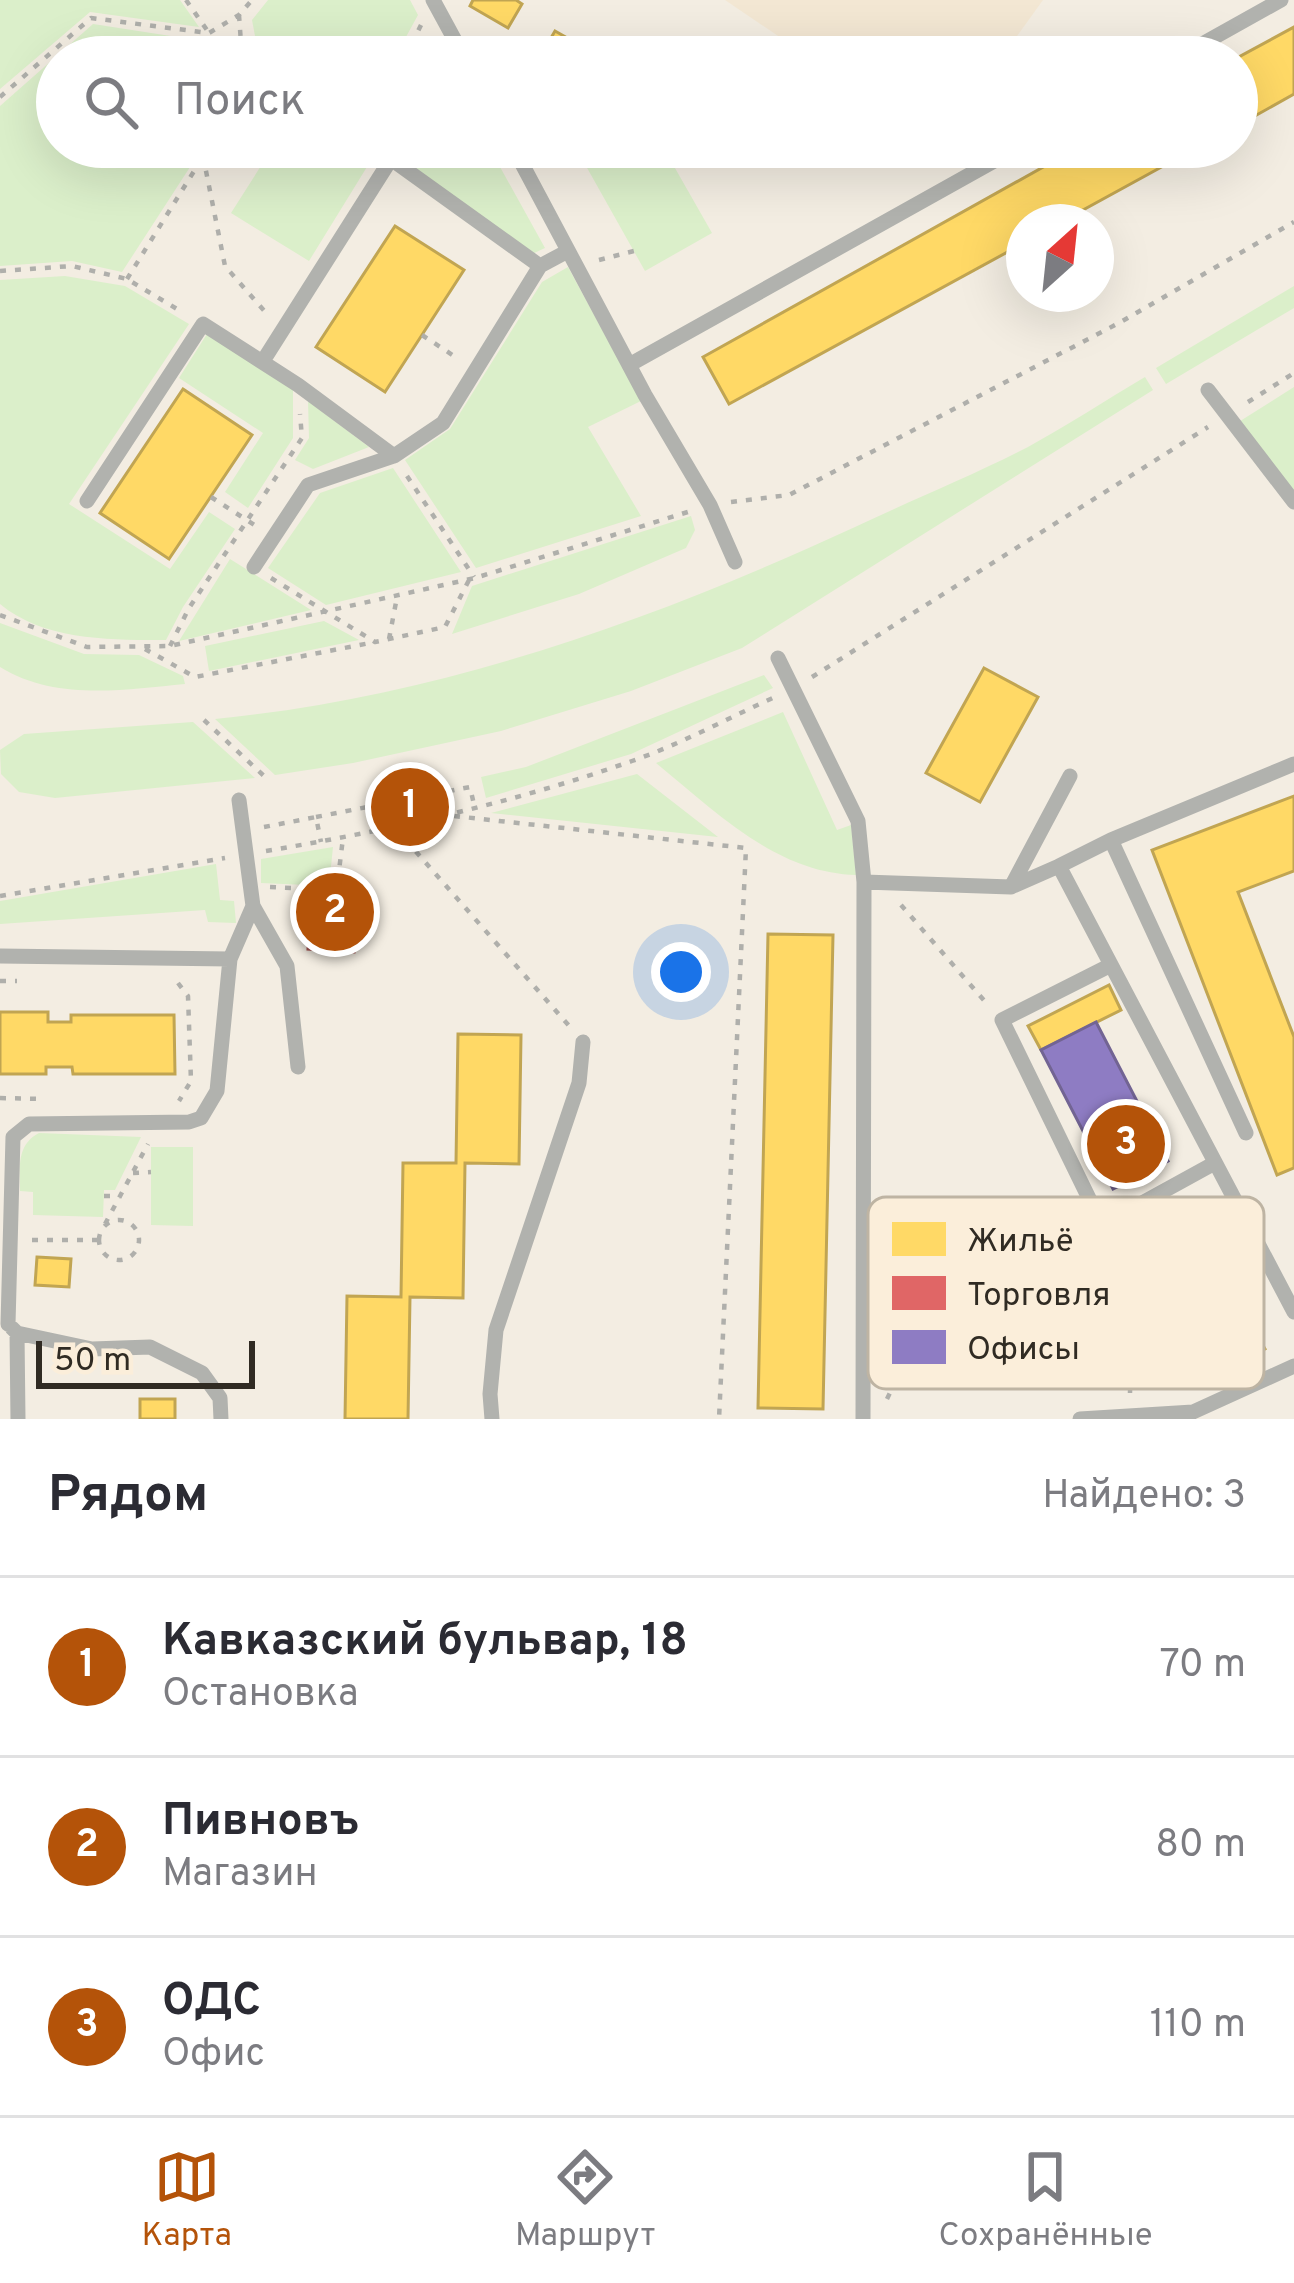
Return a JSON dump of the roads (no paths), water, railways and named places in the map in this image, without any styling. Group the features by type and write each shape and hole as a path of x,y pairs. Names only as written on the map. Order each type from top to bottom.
{"lane":[{"path":"1216,36 1280,0"},
{"path":"430,6 450,36"},
{"path":"263,361 385,168"},
{"path":"404,168 540,266"},
{"path":"524,168 710,505 735,562"},
{"path":"629,365 981,168"},
{"path":"254,567 308,485 394,456 443,423 540,266 568,251"},
{"path":"88,501 203,324 298,385 394,456"},
{"path":"1208,390 1294,502"},
{"path":"778,658 858,821 873,882 863,1419"},
{"path":"873,882 1011,887 1294,764"},
{"path":"1011,887 1070,776"},
{"path":"239,800 254,906 287,966 298,1066"},
{"path":"1111,840 1246,1133"},
{"path":"1059,866 1231,1197"},
{"path":"18,1419 8,1327 12,1147 21,1128 29,1124 201,1118 217,1091 230,958 254,906"},
{"path":"0,956 230,958"},
{"path":"1089,1197 1002,1020 1109,966"},
{"path":"492,1419 496,1330 579,1083 584,1042"},
{"path":"1153,1197 1213,1164"},
{"path":"1264,1257 1294,1312"},
{"path":"8,1327 92,1348 150,1348 202,1373 220,1398 221,1419"},
{"path":"1264,1380 1294,1366"},
{"path":"1080,1419 1193,1412 1244,1389"}],"place":[{"name":"Кавказский бульвар, 18","path":"410,807"},
{"name":"Пивновъ","path":"335,912"},
{"name":"ОДС","path":"1126,1144"}]}
